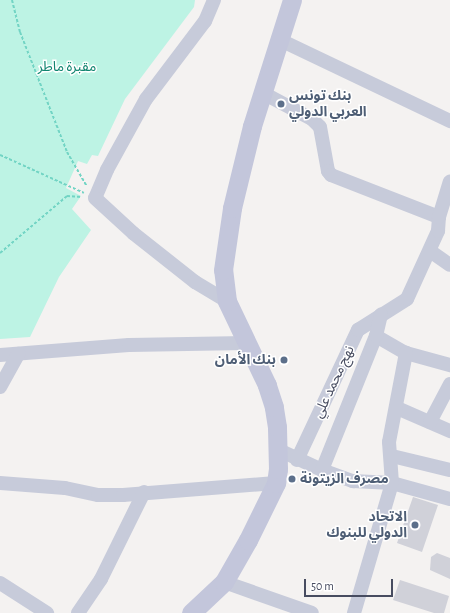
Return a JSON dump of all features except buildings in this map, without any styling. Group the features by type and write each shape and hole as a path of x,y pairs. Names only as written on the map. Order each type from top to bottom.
{"main road":[{"path":"191,613 224,582 248,540 276,483 279,450 274,407 267,385 227,301 223,281 223,260 232,208 252,126 278,39 292,0"}],"street":[{"path":"214,0 205,21 146,99 107,170 96,198 133,233 189,277 227,301"},
{"path":"278,39 450,121"},
{"path":"263,93 312,119 320,126 328,171 331,175 439,217"},
{"name":"نهج محمد علي","path":"297,460 358,330 407,299 430,252 444,234 439,217 450,182"},
{"path":"430,252 449,262"},
{"name":"نهج محمد علي","path":"322,470 376,336 381,315"},
{"path":"376,336 406,353 450,365"},
{"path":"0,355 129,345 246,343"},
{"path":"354,613 392,483 392,456 390,442 406,353"},
{"path":"0,387 18,354"},
{"path":"430,422 450,384"},
{"path":"397,408 450,431"},
{"path":"279,450 297,460 353,481 392,483 450,499"},
{"path":"392,456 450,470"},
{"path":"0,483 65,488 98,495 123,496 144,492 276,483"},
{"path":"78,613 101,579 144,492"},
{"path":"224,582 312,613"},
{"path":"0,583 47,613"}],"path":[{"path":"12,0 20,32 66,152 96,198"},
{"path":"0,155 96,198"},
{"path":"0,253 67,196 96,198"}],"green space":[{"name":"مقبرة ماطر","path":"0,0 195,0 194,7 125,99 98,156 92,155 87,164 78,161 66,188 81,196 72,209 91,230 59,277 30,337 0,339"}],"place":[{"name":"بنك تونس العربي الدولي","path":"281,104"},
{"name":"بنك الأمان","path":"284,360"},
{"name":"مصرف الزيتونة","path":"292,479"},
{"name":"الاتحاد الدولي للبنوك","path":"415,525"}]}
